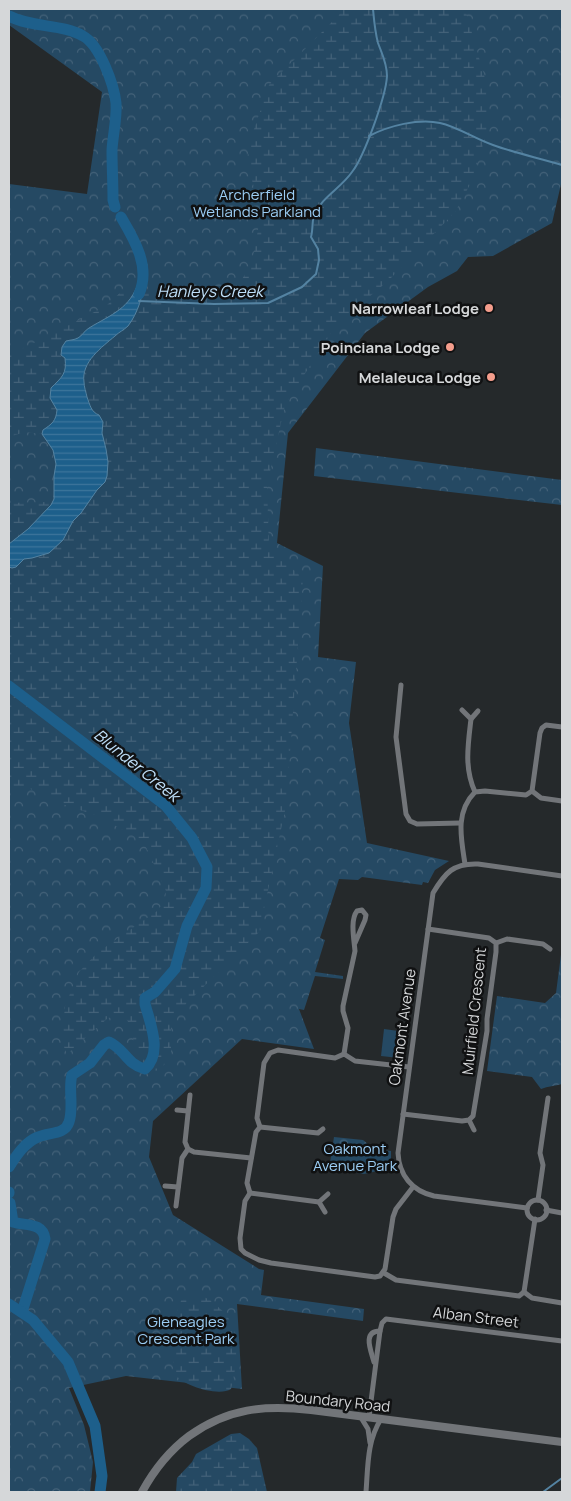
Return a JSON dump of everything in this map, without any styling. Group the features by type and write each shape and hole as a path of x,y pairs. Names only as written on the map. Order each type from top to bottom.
{"main road":[{"name":"Boundary Road","path":"142,1492 161,1462 176,1446 204,1425 236,1413 268,1408 300,1409 562,1442"}],"street":[{"path":"402,685 396,738 406,814 410,821 417,824 460,823"},
{"path":"462,710 471,719"},
{"path":"475,792 470,782 467,763 471,719 478,711"},
{"path":"562,727 546,725 542,728 532,791 526,795 485,791 475,792 466,803 460,823 465,864 478,864 562,876"},
{"path":"532,791 541,798 562,801"},
{"name":"Oakmont Avenue","path":"413,1187 402,1172 398,1160 433,893 442,876 465,864"},
{"path":"344,1054 348,1028 343,1011 354,955 354,914 362,910 366,915 365,920 355,943"},
{"name":"Muirfield Crescent","path":"428,929 490,938 496,943 487,1031 475,1109 473,1116 469,1120"},
{"path":"496,943 507,939 543,944 550,949"},
{"path":"260,1127 257,1118 264,1063 270,1053 278,1050 335,1058 344,1054"},
{"path":"344,1054 355,1061 410,1067"},
{"path":"190,1095 185,1142 188,1149 194,1152 251,1158"},
{"path":"538,1200 543,1165 540,1153 548,1098"},
{"path":"177,1110 188,1111"},
{"path":"403,1114 462,1121 469,1120 474,1130"},
{"path":"260,1127 318,1133 323,1129"},
{"path":"260,1127 256,1132 251,1158 247,1183 250,1193 245,1201 240,1238 241,1249 250,1256 271,1263 375,1277 380,1276 384,1273 393,1217 396,1209 413,1187 434,1196 527,1208"},
{"path":"176,1206 182,1158 188,1149"},
{"path":"165,1186 178,1187"},
{"path":"250,1193 319,1202 326,1212"},
{"path":"319,1202 328,1194"},
{"path":"527,1208 532,1201 538,1200 543,1202 546,1210"},
{"path":"527,1208 530,1216 536,1219 541,1218 546,1210"},
{"path":"546,1210 562,1213"},
{"path":"384,1273 396,1280 519,1296 524,1292 536,1219"},
{"path":"524,1292 532,1298 562,1303"},
{"name":"Alban Street","path":"380,1331 382,1323 386,1319 562,1341"},
{"path":"366,1492 370,1443 365,1417 375,1365 380,1331 370,1334 369,1338 375,1365"},
{"path":"370,1443 375,1428 381,1419"}],"green space":[{"name":"Archerfield Wetlands Parkland","path":"9,9 562,9 562,180 552,223 493,256 468,257 457,271 428,287 365,333 288,433 277,543 323,566 318,657 356,662 349,723 367,843 449,861 435,870 428,883 423,882 422,885 362,877 358,880 339,879 320,938 325,940 315,972 343,976 343,979 315,976 304,1010 299,1009 314,1049 242,1039 153,1121 149,1157 173,1215 259,1269 264,1270 261,1295 364,1309 363,1321 237,1304 242,1389 126,1376 69,1388 84,1425 93,1462 90,1492 9,1492 9,184 87,194 102,92 9,25"},
{"name":"Archerfield Wetlands Parkland","path":"342,9 465,9 486,82 488,127 473,179 455,212 388,281 336,325 285,405 267,485 269,548 303,578 286,806 259,932 186,1004 171,1023 171,1054 161,1070 153,1071 139,1059 134,1048 132,1027 126,1019 119,1016 108,1018 67,1054 62,1042 65,1006 79,972 98,952 157,911 165,901 166,891 141,840 98,816 65,805 26,787 9,786 9,503 48,502 53,499 56,464 53,450 42,434 25,432 9,437 9,354 106,306 122,291 196,290 226,287 241,281 252,263 261,213 247,162 249,144 269,85 339,15"},
{"path":"316,448 562,480 562,505 314,476"},
{"path":"562,947 562,1084 541,1089 532,1077 487,1071 497,996 545,1003 556,993"},
{"path":"384,1029 406,1032 403,1056 399,1058 381,1056"},
{"name":"Oakmont Avenue Park","path":"334,1137 363,1140 374,1149 391,1151 391,1168 364,1174 329,1169"},
{"name":"Gleneagles Crescent Park","path":"189,1295 204,1297 210,1300 225,1314 231,1323 235,1333 237,1355 231,1389 218,1392 202,1389 185,1383 175,1374 172,1345 177,1311 181,1301"},
{"path":"240,1433 257,1448 267,1492 176,1492 177,1478 192,1462 196,1454 231,1434"}],"shaded area":[{"path":"145,279 140,304 132,321 94,356 89,362 84,375 84,384 92,410 99,415 103,422 102,433 108,462 105,482 73,521 63,540 49,553 24,559 16,567 9,567 9,544 28,529 51,505 54,499 56,464 53,450 42,434 43,430 56,417 57,410 50,398 51,388 64,372 65,358 61,355 62,347 66,341 78,338 88,329 119,310 131,298 139,281"}],"waterway":[{"name":"Hanleys Creek","path":"139,301 214,304 268,303 302,287 316,274 319,260 318,249 311,237 314,215 322,203 348,178 357,164 374,126 386,85 386,67 377,39 373,9"},
{"name":"Blunder Creek","path":"9,16 18,20 75,32 89,41 100,56 109,76 116,103 112,150 113,200 115,207"},
{"path":"369,136 385,129 413,122 440,123 501,148 562,165"},
{"name":"Blunder Creek","path":"121,217 136,244 142,264 143,274 139,294"},
{"name":"Blunder Creek","path":"9,686 166,806 192,838 207,867 206,888 187,926 175,969 155,992 145,998 154,1038 153,1055 150,1062 145,1069 139,1067 129,1060 119,1048 109,1042 104,1045 90,1063 72,1075 71,1110 67,1126 60,1131 33,1139 18,1154 9,1167"},
{"name":"Blunder Creek","path":"10,1203 13,1222 37,1227 44,1234 45,1239 22,1312"},
{"path":"9,1304 33,1320 68,1362 95,1426 102,1476 100,1492"},
{"path":"543,1492 562,1478"}],"place":[{"name":"Narrowleaf Lodge","path":"489,308"},
{"name":"Poinciana Lodge","path":"450,347"},
{"name":"Melaleuca Lodge","path":"491,377"}]}
